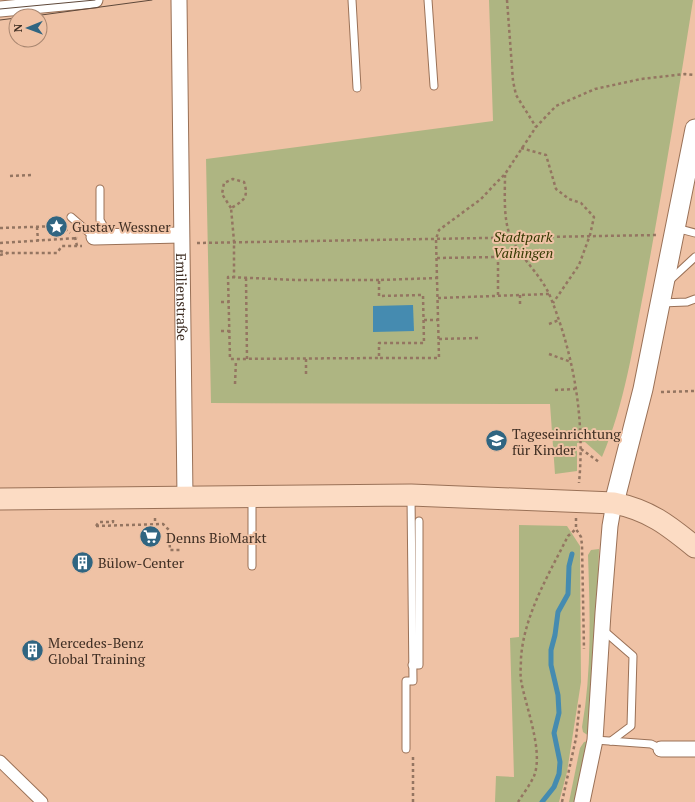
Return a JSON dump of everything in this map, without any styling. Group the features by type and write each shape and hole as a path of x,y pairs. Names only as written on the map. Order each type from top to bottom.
{"main road":[{"path":"0,499 411,495 577,501 614,504 645,512 692,538"}],"street":[{"path":"0,9 96,0"},
{"name":"Emilienstraße","path":"179,0 185,497"},
{"path":"582,802 595,740 610,526 621,468 643,388 695,129"},
{"path":"102,237 181,235"},
{"path":"660,749 695,749"},
{"path":"0,761 42,802"}],"lane":[{"path":"352,0 357,88"},
{"path":"428,0 434,86"},
{"path":"100,189 100,220 102,237"},
{"path":"71,217 102,237"},
{"path":"676,228 695,233"},
{"path":"665,284 695,257"},
{"path":"661,303 687,302 695,299"},
{"path":"406,749 406,681 413,681 411,495"},
{"path":"252,497 252,566"},
{"path":"412,665 419,665 419,521"},
{"path":"602,628 633,656 631,726 612,741"},
{"path":"595,740 651,744 660,749"}],"path":[{"path":"507,0 513,81 516,95 536,127"},
{"path":"438,278 379,280 228,277 230,359 439,358 438,278 436,239 439,230 481,199 505,174 536,127 556,106 594,89 641,79 685,74 695,75"},
{"path":"521,148 546,155 556,189 568,199 581,203 594,216 590,235 579,266 553,304"},
{"path":"505,174 505,206 511,237 549,294 559,320 571,362 579,414 580,448 576,529 581,537 582,545 584,652"},
{"path":"10,176 31,175"},
{"path":"231,208 244,198 247,191 244,182 233,179 224,183 222,194 231,208 234,242 234,278"},
{"path":"0,228 38,228 61,226 76,238 77,246"},
{"path":"38,228 38,241"},
{"path":"200,243 657,234"},
{"path":"0,243 102,237"},
{"path":"0,251 8,253"},
{"path":"437,258 498,257 498,295"},
{"path":"246,278 247,359"},
{"path":"379,280 379,296 424,295 424,343 379,343 379,358"},
{"path":"438,298 549,294"},
{"path":"520,295 520,305"},
{"path":"221,302 229,302"},
{"path":"424,320 438,320"},
{"path":"549,324 559,320"},
{"path":"221,331 230,331"},
{"path":"439,339 478,338"},
{"path":"549,354 571,362"},
{"path":"306,359 306,377"},
{"path":"235,384 236,360"},
{"path":"555,390 575,389"},
{"path":"661,392 695,391"},
{"path":"580,448 599,462"},
{"path":"113,518 113,522 99,522 96,526 163,524 169,530 170,550 182,550"},
{"path":"155,518 155,524"},
{"path":"518,802 534,775 536,764 534,736 521,679 522,657 528,628 538,596 568,536 576,529"},
{"path":"562,802 576,738 581,696"},
{"path":"406,749 413,749 413,802"}],"green space":[{"name":"Stadtpark Vaihingen","path":"489,0 693,0 676,109 632,353 617,416 602,457 585,442 577,443 577,471 555,474 550,404 211,403 206,159 493,121"},
{"path":"519,525 567,526 580,546 581,682 567,772 559,802 495,802 496,776 514,777 510,638 519,637"},
{"path":"599,549 596,634 589,736 583,732 582,727 589,663 590,620 588,555 591,550"},
{"path":"588,741 575,802 569,802 580,748 584,742"}],"water":[{"path":"413,305 414,331 373,332 373,306"}],"waterway":[{"path":"542,802 554,787 559,774 560,762 554,733 559,713 558,695 551,665 551,650 555,635 558,612 568,594 569,566 572,554"}],"tram line":[{"path":"0,9 95,0"},
{"path":"48,14 152,0"},
{"path":"0,20 8,19"}],"place":[{"name":"Gustav Wessner","path":"57,226"},
{"name":"Tageseinrichtung für Kinder","path":"497,441"},
{"name":"Denns BioMarkt","path":"151,537"},
{"name":"Bülow-Center","path":"82,562"},
{"name":"Mercedes-Benz Global Training","path":"33,650"}]}
